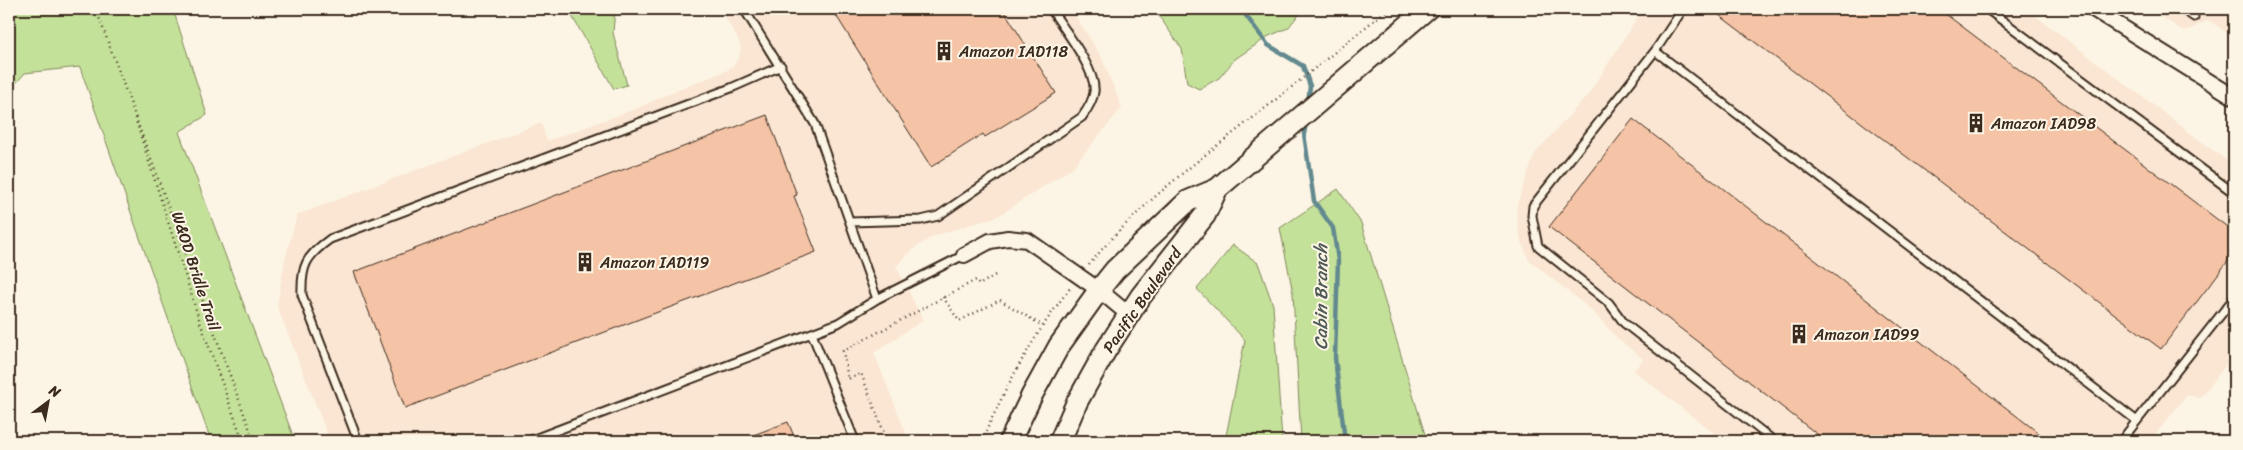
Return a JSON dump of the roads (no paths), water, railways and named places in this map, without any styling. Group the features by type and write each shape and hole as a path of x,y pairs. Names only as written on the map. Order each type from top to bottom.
{"main road":[{"name":"Pacific Boulevard","path":"1010,441 1032,395 1059,346 1098,290 1115,270 1188,201 1216,189 1425,10"},
{"name":"Pacific Boulevard","path":"1060,441 1077,402 1128,314 1205,214 1216,189"}],"street":[{"path":"2093,9 2234,97"},
{"path":"964,255 990,241 1008,238 1027,240 1098,290 1128,314"}],"lane":[{"path":"744,9 781,66 815,124 877,299"},
{"path":"850,222 921,220 938,216 1082,117 1094,91 1092,80 1088,67 1050,9"},
{"path":"1683,9 1655,51 1533,206 1532,216 1538,246 1608,302 1624,323 1774,441"},
{"path":"1987,9 2234,193"},
{"path":"2182,9 2194,17"},
{"path":"1655,51 2137,421"},
{"path":"358,441 302,295 301,276 306,261 315,249 330,239 713,95 781,66"},
{"path":"529,441 838,323 877,299 964,255"},
{"path":"2121,441 2234,298"},
{"path":"812,334 855,441"}],"waterway":[{"name":"Cabin Branch","path":"1241,9 1268,45 1303,66 1310,86 1308,103"},
{"name":"Cabin Branch","path":"1306,123 1304,134 1314,201 1333,228 1338,260 1335,358 1345,441"}],"place":[{"name":"Amazon IAD118","path":"944,51"},
{"name":"Amazon IAD98","path":"1976,123"},
{"name":"Amazon IAD119","path":"585,262"},
{"name":"Amazon IAD99","path":"1799,334"}]}
